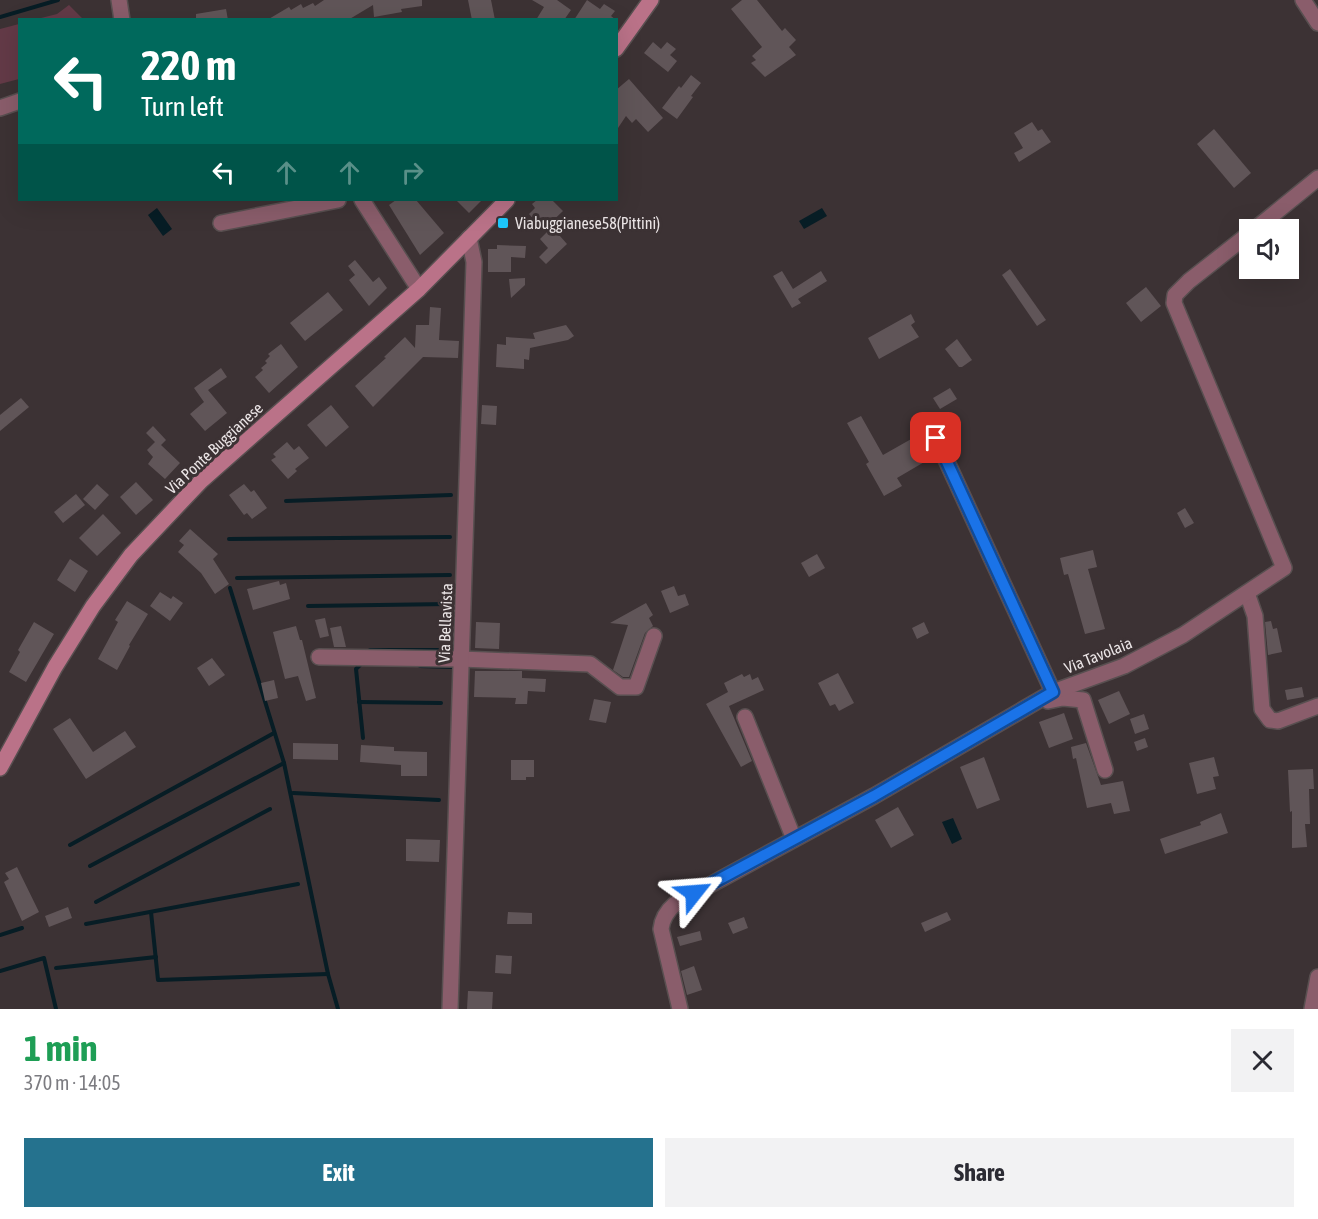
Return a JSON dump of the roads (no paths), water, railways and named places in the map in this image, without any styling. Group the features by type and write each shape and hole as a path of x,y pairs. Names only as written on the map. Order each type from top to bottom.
{"main road":[{"path":"618,47 651,0"},
{"name":"Via Ponte Buggianese","path":"0,768 55,667 93,606 131,555 201,481 418,289 506,201"}],"street":[{"path":"119,0 122,18"},
{"path":"1303,0 1318,22"},
{"path":"0,108 18,102"},
{"path":"1268,219 1318,178"},
{"path":"221,223 333,201"},
{"path":"363,201 418,289"},
{"name":"Via Bellavista","path":"450,1009 474,262 469,238"},
{"name":"Via Tavolaia","path":"680,1009 663,940 662,922 667,912 675,904 874,796 1053,692 1125,666 1184,635 1284,568 1174,303 1175,295 1189,281 1239,242"},
{"path":"936,438 1053,692"},
{"path":"1247,593 1255,616 1264,714 1270,720 1278,721 1314,712"},
{"path":"320,657 590,664 620,687 636,687 654,636"},
{"path":"1034,704 1063,698 1083,700 1105,770"},
{"path":"746,717 794,839"},
{"path":"1312,1009 1318,977"}],"water":[{"path":"157,208 172,229 163,236 148,215"},
{"path":"822,208 827,216 804,229 799,221"},
{"path":"953,818 962,839 952,844 942,822"}],"waterway":[{"path":"0,17 58,0"},
{"path":"286,501 451,495"},
{"path":"229,539 450,537"},
{"path":"237,578 450,575"},
{"path":"230,588 284,763 328,974 338,1009"},
{"path":"308,606 449,604"},
{"path":"370,650 446,650"},
{"path":"363,738 356,669 361,664 365,664"},
{"path":"420,666 454,667 454,670"},
{"path":"359,702 441,703"},
{"path":"70,845 274,733"},
{"path":"90,866 284,763"},
{"path":"293,793 439,800"},
{"path":"96,902 270,809"},
{"path":"86,924 298,884"},
{"path":"151,912 158,980 328,974"},
{"path":"0,935 22,928"},
{"path":"56,968 156,957"},
{"path":"0,971 44,958 56,1009"}],"place":[{"name":"Viabuggianese58(Pittini)","path":"503,223"}]}
